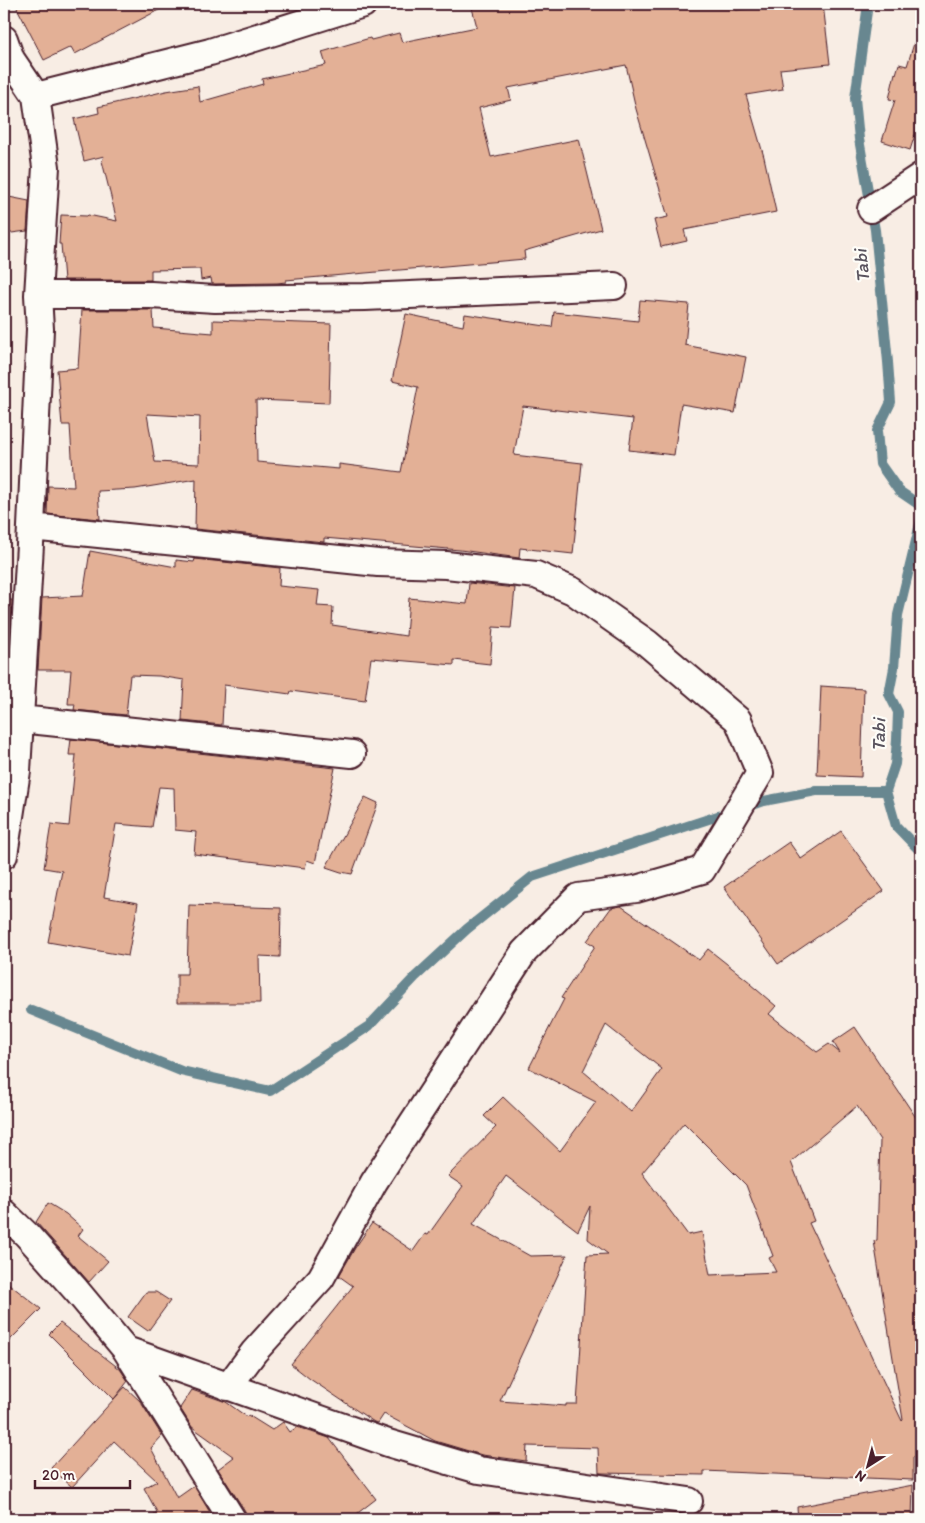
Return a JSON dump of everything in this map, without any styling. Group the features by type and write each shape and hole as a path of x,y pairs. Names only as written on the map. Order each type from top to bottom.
{"street":[{"path":"36,96 210,52 363,4"},
{"path":"4,39 11,59 36,96 46,167 38,295 40,329 31,527 17,771 4,856"},
{"path":"871,209 921,176"},
{"path":"38,295 151,294 216,298 365,297 614,286"},
{"path":"31,527 378,563 446,565 536,575 573,591 647,643 738,720 760,773 702,870 636,889 578,897 524,952 374,1182 321,1278 254,1352 228,1387"},
{"path":"20,719 352,754"},
{"path":"4,1213 76,1290 126,1350 232,1519"},
{"path":"126,1350 388,1444 479,1470 689,1501"}],"building":[{"path":"15,4 170,4 75,54 71,47 44,60"},
{"path":"471,4 735,4 736,10 790,4 823,4 830,64 780,69 783,89 746,95 764,157 776,212 684,230 687,241 661,247 654,220 668,217 636,109 626,65 508,88 511,100 479,108 491,157 579,139 601,229 524,251 525,259 286,280 286,282 277,283 212,284 211,278 201,280 200,269 151,270 151,280 64,280 61,244 59,244 61,215 88,215 117,221 102,161 104,156 84,161 74,119 99,113 98,107 166,91 198,86 200,102 263,84 262,79 326,65 322,52 370,38 371,40 399,33 402,42 477,27"},
{"path":"916,37 921,37 921,117 910,150 882,141 895,100 889,99 895,73 899,64 907,66"},
{"path":"4,196 29,201 27,231 4,234"},
{"path":"640,300 689,304 685,345 746,357 735,413 681,404 674,455 629,450 633,419 523,406 514,455 582,463 573,554 520,548 519,558 460,550 324,538 324,542 195,529 196,479 135,489 98,491 100,519 47,514 48,486 74,487 70,425 62,425 57,370 78,368 82,310 153,310 154,328 213,333 213,320 331,324 329,403 256,400 257,462 339,469 339,464 401,472 418,387 392,381 406,314 463,326 465,314 552,327 554,312 638,321","holes":["147,414 200,417 199,464 155,462"]},
{"path":"90,551 176,567 176,560 194,562 195,559 280,568 279,586 319,590 317,606 333,607 332,625 406,636 409,598 467,604 469,583 515,588 511,628 493,627 490,664 454,660 454,665 371,658 365,701 291,691 290,694 224,685 222,725 182,721 184,680 159,676 130,675 126,715 74,710 75,704 68,704 71,670 38,670 42,598 83,596"},
{"path":"4,600 12,600 8,670 4,670"},
{"path":"821,686 864,689 861,777 817,775"},
{"path":"71,739 335,768 315,863 307,860 305,868 194,854 196,832 175,830 174,788 159,787 152,827 116,824 104,897 138,903 128,956 48,942 62,871 44,868 51,824 69,826 76,755 69,755"},
{"path":"365,797 378,803 352,874 326,867"},
{"path":"841,831 884,891 778,964 724,887 789,842 801,859"},
{"path":"189,905 281,908 280,957 259,956 260,1003 177,1003 177,974 187,974"},
{"path":"621,906 699,960 708,949 751,983 776,1006 769,1014 817,1052 829,1044 840,1053 833,1042 855,1027 921,1125 921,1279 916,1280 921,1306 921,1457 913,1457 913,1480 704,1471 704,1475 599,1473 598,1448 527,1446 526,1461 482,1455 435,1441 384,1414 378,1423 374,1422 291,1364 353,1286 339,1276 372,1223 413,1251 425,1234 428,1235 463,1186 448,1176 496,1127 484,1116 503,1097 560,1151 596,1102 529,1068 564,999 561,998 595,946 587,941 611,908","holes":["606,1025 662,1069 631,1112 583,1071","857,1106 880,1140 877,1240 874,1241 902,1421 809,1223 814,1221 791,1162","684,1123 746,1185 773,1256 769,1258 776,1272 710,1275 702,1232 688,1235 642,1173","506,1176 578,1231 590,1206 588,1239 608,1254 587,1255 577,1404 566,1404 566,1406 500,1401 567,1255 530,1256 473,1224"]},
{"path":"48,1203 66,1214 83,1229 78,1236 108,1261 89,1282 36,1222"},
{"path":"4,1280 41,1309 4,1346"},
{"path":"146,1292 156,1292 170,1301 148,1331 128,1317"},
{"path":"60,1323 120,1369 128,1381 114,1399 49,1334"},
{"path":"125,1387 140,1401 162,1436 151,1448 177,1498 194,1486 214,1519 147,1519 157,1512 144,1488 157,1481 114,1441 72,1487 51,1468"},
{"path":"192,1390 226,1402 247,1417 248,1415 272,1430 283,1422 290,1432 297,1427 329,1438 376,1499 350,1519 247,1519 245,1511 218,1469 234,1457 192,1427 180,1408"},
{"path":"913,1485 912,1519 798,1519 797,1507"}],"waterway":[{"name":"Tabi","path":"868,4 855,98 859,139 875,230 891,402 877,431 880,464 899,491 921,506"},
{"name":"Tabi","path":"921,520 898,615 894,668 889,694 898,712 897,740 895,764 886,791 896,826 921,852"},
{"path":"744,808 764,801 816,791 886,791"},
{"path":"31,1010 181,1071 270,1091 369,1026 415,977 467,929 532,877 730,812"}]}
